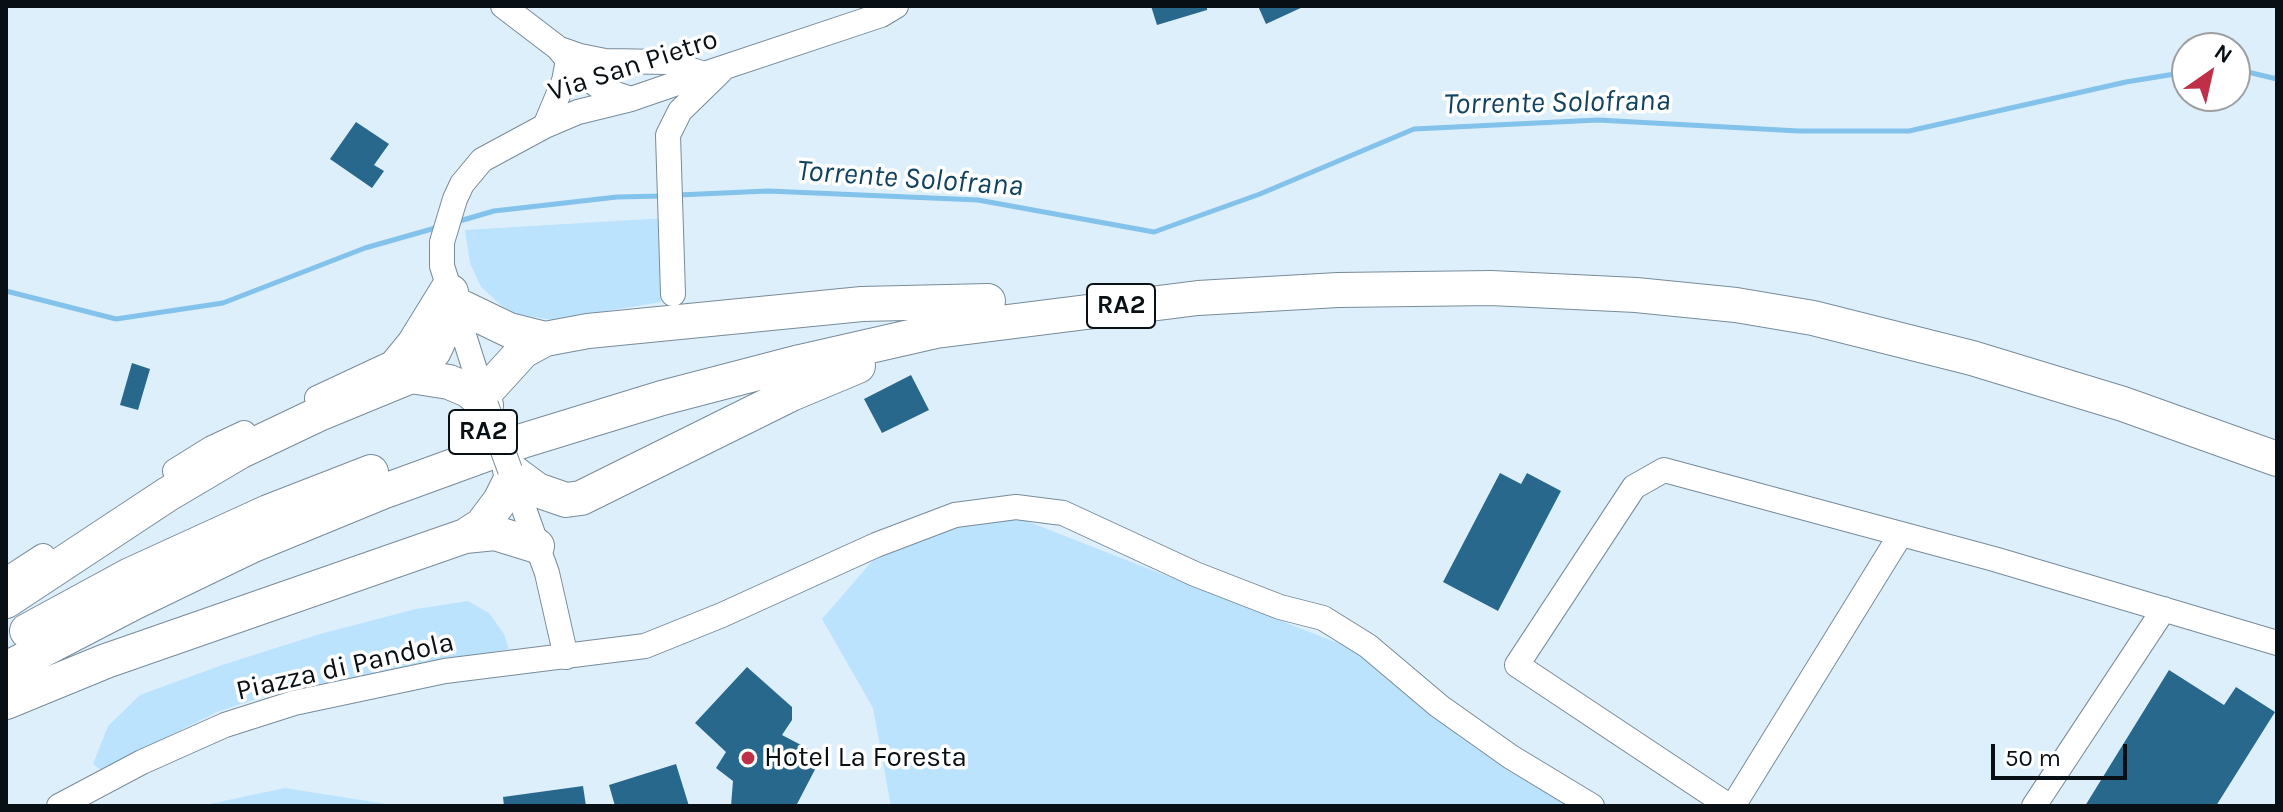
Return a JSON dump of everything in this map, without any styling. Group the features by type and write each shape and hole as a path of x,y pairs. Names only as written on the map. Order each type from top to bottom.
{"highway":[{"name":"RA2","path":"6,643 130,575 268,512 515,420 700,365 912,314 988,301 1206,275 1354,266 1549,268 1702,279 1799,293 1939,325 2098,373 2277,436"},
{"name":"RA2","path":"6,669 253,545 485,454 662,398 936,331 1198,298 1338,290 1491,288 1636,295 1736,305 1813,318 1972,358 2123,404 2277,459"},
{"path":"6,601 168,494 239,452 321,413 411,376 434,351 446,325 451,292 509,330 545,339 648,324 862,304 988,301"},
{"path":"465,536 482,525 492,512 511,473 537,490 566,500 581,498 837,374 886,357 1029,318"},
{"path":"411,376 449,382 485,400 513,359 545,339"},
{"path":"6,702 106,661 465,536 495,533 539,552 581,498"}],"street":[{"path":"503,6 563,54 580,74 606,91 631,99 628,78 605,61"},
{"name":"Via San Pietro","path":"451,292 442,266 442,242 462,184 482,160 578,112 631,99 715,71 881,15 896,6"},
{"path":"563,54 605,61 668,62 715,71"},
{"path":"545,126 564,81 563,54"},
{"path":"673,294 668,135 680,111 715,71"},
{"path":"451,292 485,400 539,552 566,657"},
{"path":"6,580 212,448 392,363 451,292"},
{"path":"1901,534 1731,806 1517,665 1634,487 1664,470 1901,534 2277,643"},
{"name":"Piazza di Pandola","path":"59,806 225,725 294,703 445,671 645,646 722,615 876,545 955,515 1016,507 1063,513 1195,574 1280,607 1323,618 1368,646 1439,706 1511,757 1592,806"},
{"path":"2034,806 2164,609"}],"shaded area":[{"path":"666,218 669,240 661,302 552,320 517,314 502,306 481,287 470,263 465,230"},
{"path":"986,505 1386,662 1587,806 891,806 873,708 822,619 888,543"},
{"path":"468,601 489,613 504,634 509,649 277,692 217,712 101,770 93,764 108,726 140,695 320,634 416,609"},
{"path":"285,788 399,806 200,806"}],"building":[{"path":"1151,6 1207,6 1207,10 1157,25"},
{"path":"1258,6 1305,6 1266,24"},
{"path":"356,122 389,144 374,165 384,171 372,188 330,159"},
{"path":"132,363 150,369 138,410 120,405"},
{"path":"911,375 929,410 882,433 864,399"},
{"path":"1500,473 1521,484 1527,473 1561,491 1498,611 1443,582"},
{"path":"747,667 792,707 792,720 782,735 822,756 796,806 731,806 733,781 716,768 726,752 695,723"},
{"path":"2169,670 2224,705 2236,687 2275,712 2216,806 2085,806"},
{"path":"676,764 689,806 615,806 609,785"},
{"path":"583,786 586,806 504,806 503,797"}],"waterway":[{"name":"Torrente Solofrana","path":"2251,73 2277,79"},
{"name":"Torrente Solofrana","path":"678,195 768,191 978,200 1154,232 1260,194 1414,129 1598,120 1799,131 1909,131 2171,75"},
{"name":"Torrente Solofrana","path":"456,222 494,211 617,197 664,196"},
{"name":"Torrente Solofrana","path":"6,291 116,319 223,303 365,248 439,227"}],"place":[{"name":"Hotel La Foresta","path":"748,758"}]}
